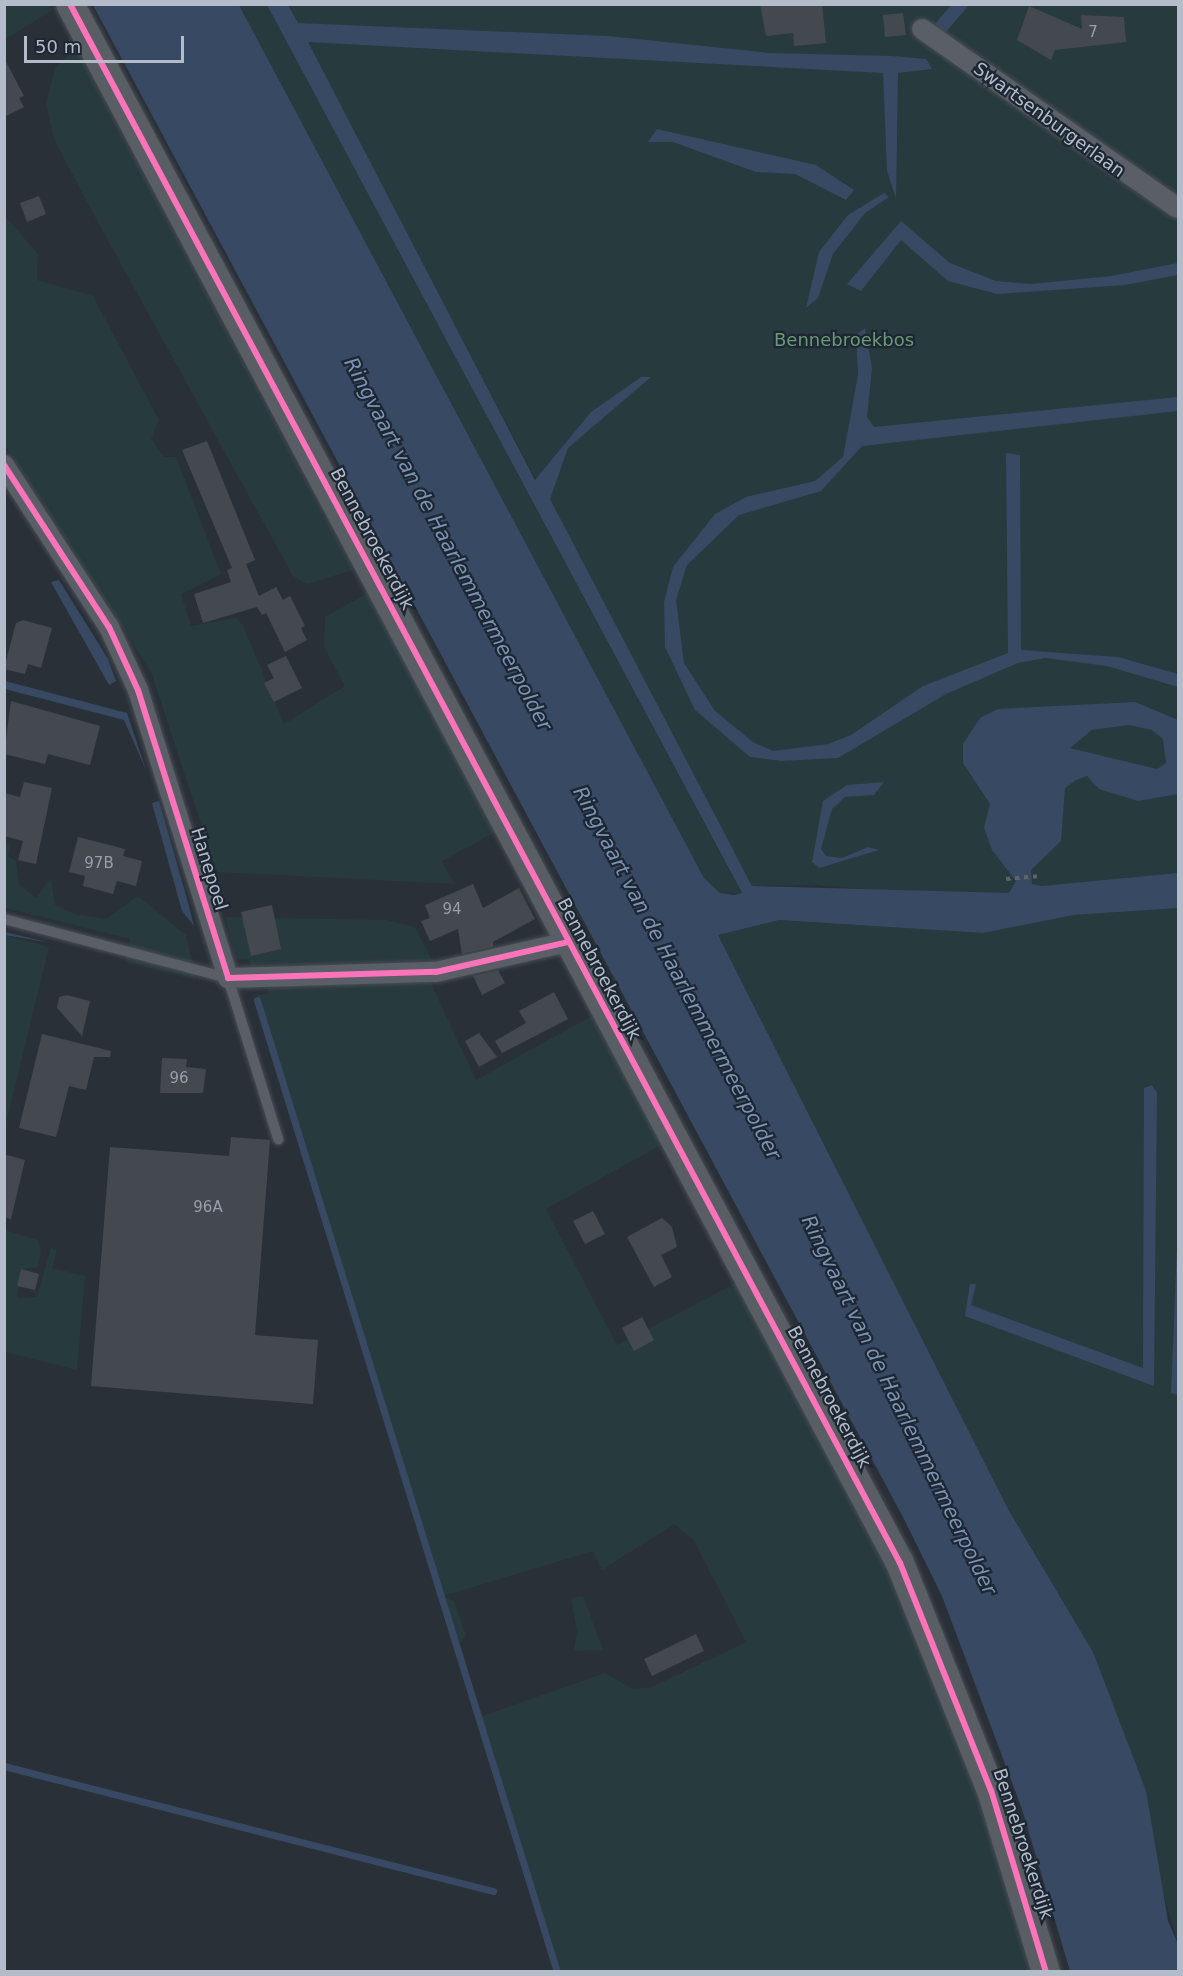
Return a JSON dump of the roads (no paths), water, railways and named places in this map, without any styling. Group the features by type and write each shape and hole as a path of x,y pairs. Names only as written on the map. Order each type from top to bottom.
{"street":[{"name":"Bennebroekerdijk","path":"70,4 900,1563 991,1790 1046,1971"},
{"name":"Swartsenburgerlaan","path":"922,29 1179,208"},
{"name":"Hanepoel","path":"4,465 109,627 138,690 228,978"},
{"path":"228,978 436,972 568,942"}],"lane":[{"path":"4,919 228,978 278,1139"}],"water":[{"name":"Ringvaart van de Haarlemmermeerpolder","path":"93,5 239,5 704,878 720,893 734,895 742,893 267,5 288,5 298,23 608,36 770,53 892,56 926,59 932,69 898,73 896,198 887,171 883,73 308,42 535,480 591,412 641,377 651,377 568,448 550,499 752,886 1009,893 1016,881 992,850 984,828 990,804 963,763 963,744 980,718 998,709 1135,702 1178,720 1178,794 1138,801 1099,789 1087,776 1076,780 1065,788 1061,841 1031,870 1032,884 1042,886 1178,873 1178,908 1074,915 983,933 779,920 718,935 1008,1509 1093,1652 1146,1791 1168,1921 1178,1944 1178,1971 1070,1971 1022,1809 942,1596 904,1519","holes":["1129,725 1152,730 1163,739 1166,763 1157,769 1070,748 1092,730"]},
{"path":"951,5 969,5 945,33 935,24"},
{"path":"657,129 816,165 854,190 846,200 795,174 756,172 673,142 648,142"},
{"path":"884,193 889,197 865,213 833,254 818,298 806,308 819,252 848,215"},
{"path":"901,221 950,263 996,281 1031,284 1111,276 1178,263 1178,275 1125,285 997,294 948,281 901,240 861,291 847,284"},
{"path":"865,328 872,368 867,417 874,427 1178,397 1178,411 862,446 821,491 739,515 687,565 676,600 684,663 715,711 753,742 773,751 828,744 851,735 923,686 1008,653 1006,453 1020,455 1021,650 1118,657 1178,674 1178,687 1107,666 1045,658 1018,663 946,694 838,758 781,761 750,757 695,710 665,647 664,602 673,567 715,514 746,497 815,481 843,457 858,375 856,335"},
{"path":"59,580 108,659 116,681 109,685 51,582"},
{"path":"5,681 127,713 146,770 124,720 5,689"},
{"path":"884,782 874,795 845,797 832,809 821,849 826,856 842,858 868,847 879,850 819,868 812,862 823,801 847,785"},
{"path":"159,801 194,926 182,911 152,803"},
{"path":"5,932 51,943 5,935"},
{"path":"1152,1085 1157,1093 1154,1386 965,1316 970,1284 976,1284 971,1305 1143,1368 1144,1088"},
{"path":"1178,1223 1178,1395 1171,1393"}],"waterway":[{"path":"257,1000 557,1972"},
{"path":"4,1766 493,1891"}],"park label":[{"name":"Bennebroekbos","path":"844,340"}]}
